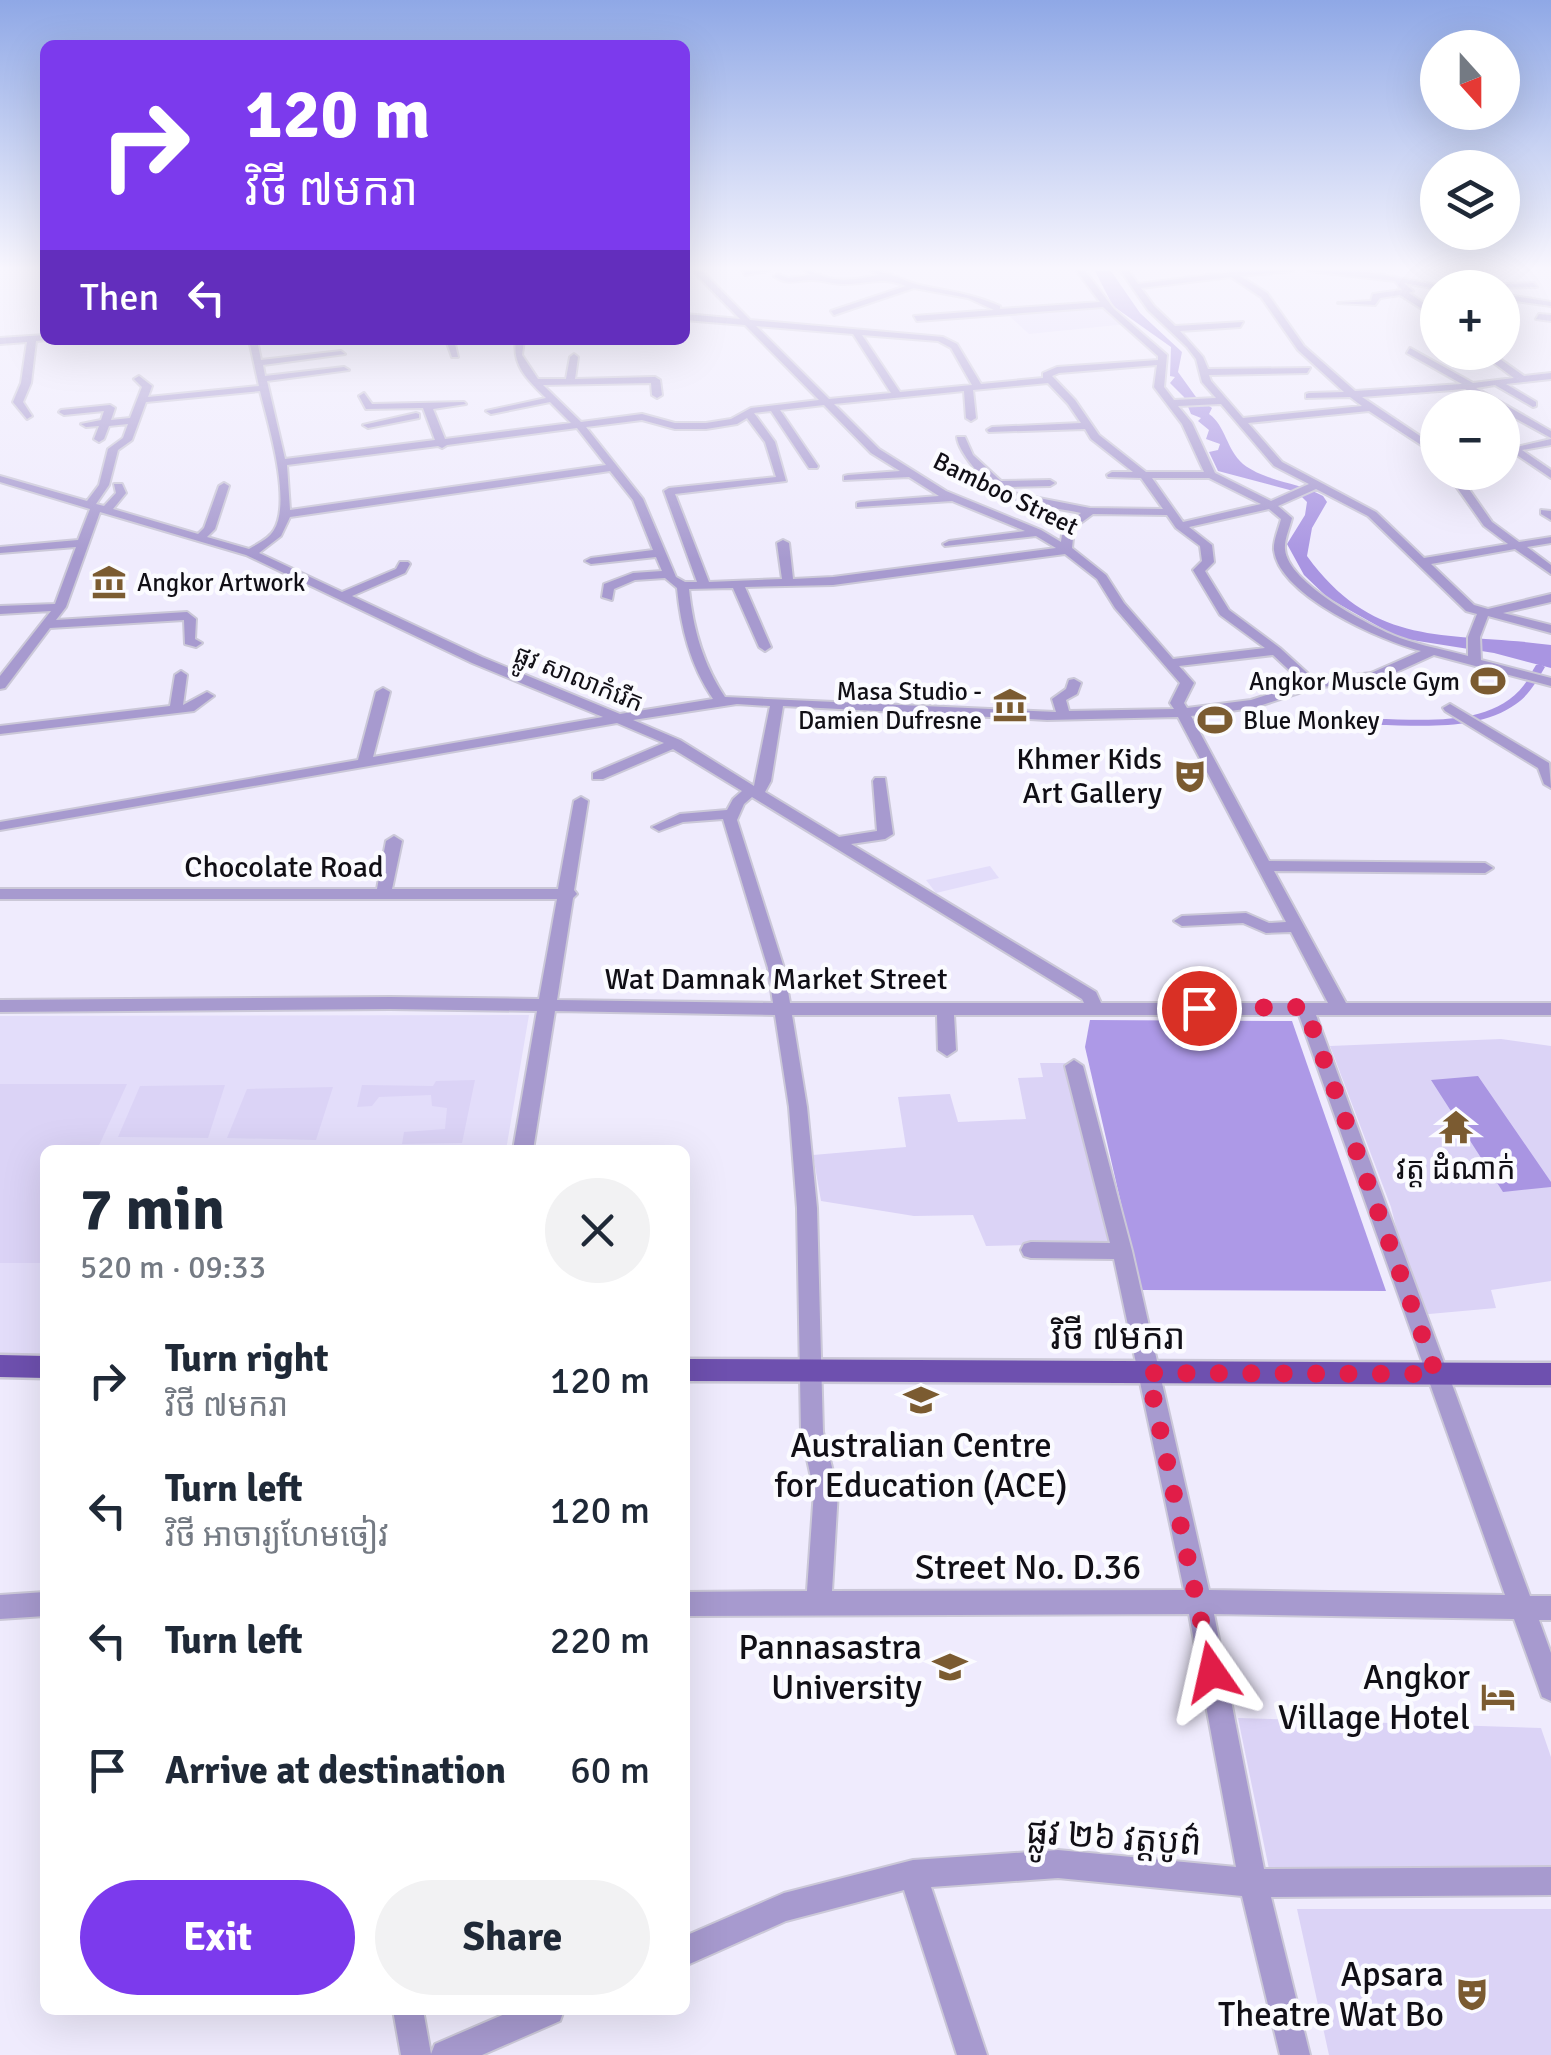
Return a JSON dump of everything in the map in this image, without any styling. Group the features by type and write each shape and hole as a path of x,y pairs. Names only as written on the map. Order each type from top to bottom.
{"main road":[{"path":"0,1366 40,1367"},
{"name":"វិថី ៧មករា","path":"690,1370 1551,1374"}],"street":[{"path":"26,416 18,402 28,367"},
{"path":"250,553 279,531 284,514 280,463 258,367"},
{"path":"525,367 634,494 673,582 683,586 788,583 1067,549 1069,527 1090,511"},
{"path":"570,381 572,367"},
{"path":"654,367 657,394"},
{"name":"Bamboo Street","path":"790,367 875,451 909,474 1067,549 1102,577 1118,605 1170,663"},
{"path":"834,412 916,404 902,395 881,367"},
{"path":"963,367 973,388 971,418"},
{"path":"1098,367 1057,370 1047,373 1048,380 1072,402 1113,454 1146,477 1180,526 1206,545 1208,562 1198,570 1216,604 1312,684"},
{"path":"1162,367 1157,382 1188,422 1211,475"},
{"path":"1203,367 1217,401 1278,464 1372,514 1462,602 1484,614 1551,629"},
{"path":"1321,367 1368,408 1420,441"},
{"path":"1437,367 1551,439"},
{"path":"142,400 344,370"},
{"path":"1206,372 1307,370"},
{"path":"1509,370 1523,380"},
{"path":"1,683 60,607 97,508 112,448 128,440 142,400 146,386 139,379"},
{"path":"1309,396 1548,379"},
{"path":"536,382 655,380"},
{"path":"280,463 477,441 642,417 675,426 723,424 740,420 747,412 774,408 1048,380"},
{"path":"1497,383 1533,404"},
{"path":"364,396 370,407 430,410"},
{"path":"491,411 553,399"},
{"path":"1174,403 1217,401"},
{"path":"368,425 462,404"},
{"path":"64,412 108,407 100,439"},
{"path":"774,408 813,466"},
{"path":"1238,421 1368,408"},
{"path":"430,410 442,445"},
{"path":"634,494 782,480 770,442 747,412"},
{"path":"86,424 134,421"},
{"path":"992,430 1088,426"},
{"path":"961,439 967,459 1010,496 1090,511 1169,512"},
{"path":"1551,439 1513,449 1551,475"},
{"path":"477,441 486,457"},
{"path":"284,514 610,468"},
{"path":"848,478 909,474"},
{"path":"1112,475 1211,475 1272,505 1287,518 1279,548 1299,582 1364,628 1432,652 1475,656 1540,679"},
{"name":"ផ្លូវ សាលាកំរើក","path":"0,479 250,553 477,660 675,743 1090,996 1094,1009"},
{"path":"1000,484 1050,483"},
{"path":"97,508 121,493 118,486"},
{"path":"200,538 210,529 224,486"},
{"path":"1180,526 1272,505 1313,486"},
{"path":"1464,490 1488,524 1551,571"},
{"path":"669,491 676,514 695,548 703,583"},
{"path":"861,505 952,497"},
{"path":"949,544 1038,532"},
{"path":"1420,562 1551,540"},
{"path":"0,550 84,543"},
{"path":"783,543 788,583"},
{"path":"591,561 660,552"},
{"path":"340,597 401,571 404,564"},
{"path":"608,596 608,587 616,582 669,574"},
{"path":"737,583 765,647"},
{"path":"683,586 686,621 696,658 721,701"},
{"path":"1484,614 1551,598"},
{"path":"0,610 60,607"},
{"path":"1475,656 1474,636 1484,614"},
{"path":"50,624 187,616 189,640 196,643"},
{"path":"1170,663 1276,651"},
{"path":"0,826 721,701 1064,716 1182,713 1266,702 1312,684 1384,674 1432,652"},
{"path":"1170,663 1188,682 1176,699 1182,713 1338,1006"},
{"path":"176,710 182,675"},
{"path":"1064,716 1059,699 1072,692 1074,684"},
{"path":"364,763 383,692"},
{"path":"0,730 176,710 199,704 207,696"},
{"path":"658,826 680,818 730,814 754,792 768,764 777,704"},
{"path":"1454,711 1548,764 1551,784"},
{"path":"598,776 675,743"},
{"path":"836,842 885,834 880,781"},
{"path":"524,1145 581,801"},
{"path":"730,814 733,836 766,930 785,1009 806,1208 812,1432 826,1491 819,1603"},
{"path":"383,896 394,842"},
{"path":"1263,866 1485,868"},
{"name":"Chocolate Road","path":"0,894 568,894"},
{"path":"1182,921 1246,918 1266,928 1296,927"},
{"name":"Wat Damnak Market Street","path":"0,1006 548,1004 785,1009 1551,1009"},
{"path":"1305,1007 1551,1688"},
{"path":"945,1008 947,1050"},
{"path":"1074,1066 1122,1251 1199,1602 1252,1884 1296,2055"},
{"path":"1031,1250 1122,1251"},
{"name":"Street No. D.36","path":"690,1604 1199,1602 1551,1608"},
{"path":"0,1606 40,1604"},
{"name":"ផ្លូវ ២៦ វត្តបូព៌","path":"690,1948 784,1907 912,1874 1058,1864 1252,1884 1551,1881"},
{"path":"912,1874 972,2055"},
{"path":"409,2015 416,2055"},
{"path":"446,2055 538,2015"}],"shaded area":[{"path":"1170,367 1179,367 1178,372 1196,397 1212,408 1209,414 1243,464 1262,475 1323,496 1327,502 1312,528 1307,556 1333,587 1360,608 1417,631 1551,645 1551,668 1494,653 1399,638 1328,598 1304,575 1287,544 1305,515 1307,502 1297,492 1218,471 1209,452 1218,450 1220,444 1206,439 1209,430 1198,421 1201,418 1191,414 1184,397 1170,383 1175,377 1170,376"},
{"path":"990,866 999,878 936,893 926,880"},
{"path":"529,1015 507,1145 40,1145 40,1357 0,1357 0,1016"},
{"path":"1090,1020 1292,1021 1386,1291 1141,1290 1085,1047"},
{"name":"វត្ត ដំំណាក់","path":"1501,1039 1551,1046 1551,1281 1491,1290 1496,1308 1418,1315 1391,1207 1330,1046"},
{"path":"1040,1063 1066,1063 1113,1243 986,1246 973,1215 914,1216 821,1201 813,1155 906,1147 898,1097 950,1094 958,1122 1026,1119 1018,1078 1043,1077"},
{"path":"1478,1076 1551,1187 1503,1192 1431,1080"},
{"path":"475,1080 462,1143 402,1144 404,1132 445,1129 447,1108 432,1106 431,1095 379,1097 372,1106 357,1107 362,1085 433,1086 436,1081"},
{"path":"0,1084 127,1084 99,1145 40,1145 40,1263 0,1263"},
{"path":"225,1085 208,1138 118,1137 140,1086"},
{"path":"333,1087 316,1140 227,1138 247,1089"},
{"path":"1238,1718 1541,1728 1551,1757 1551,1869 1269,1869"},
{"path":"1297,1909 1551,1909 1551,2055 1329,2055"}],"waterway":[{"path":"1375,722 1446,721 1491,713 1528,688 1540,667"}],"place":[{"name":"Angkor Artwork","path":"109,582"},
{"name":"Angkor Muscle Gym","path":"1488,681"},
{"name":"Masa Studio - Damien Dufresne","path":"1010,705"},
{"name":"Blue Monkey","path":"1215,720"},
{"name":"Khmer Kids Art Gallery","path":"1190,776"},
{"name":"វត្ត ដំំណាក់","path":"1456,1127"},
{"name":"Australian Centre for Education (ACE)","path":"921,1400"},
{"name":"Pannasastra University","path":"950,1667"},
{"name":"Angkor Village Hotel","path":"1498,1697"},
{"name":"Apsara Theatre Wat Bo","path":"1472,1994"}],"route":[{"path":"1199,1008 1305,1007 1436,1374 1148,1373 1212,1672"}]}
